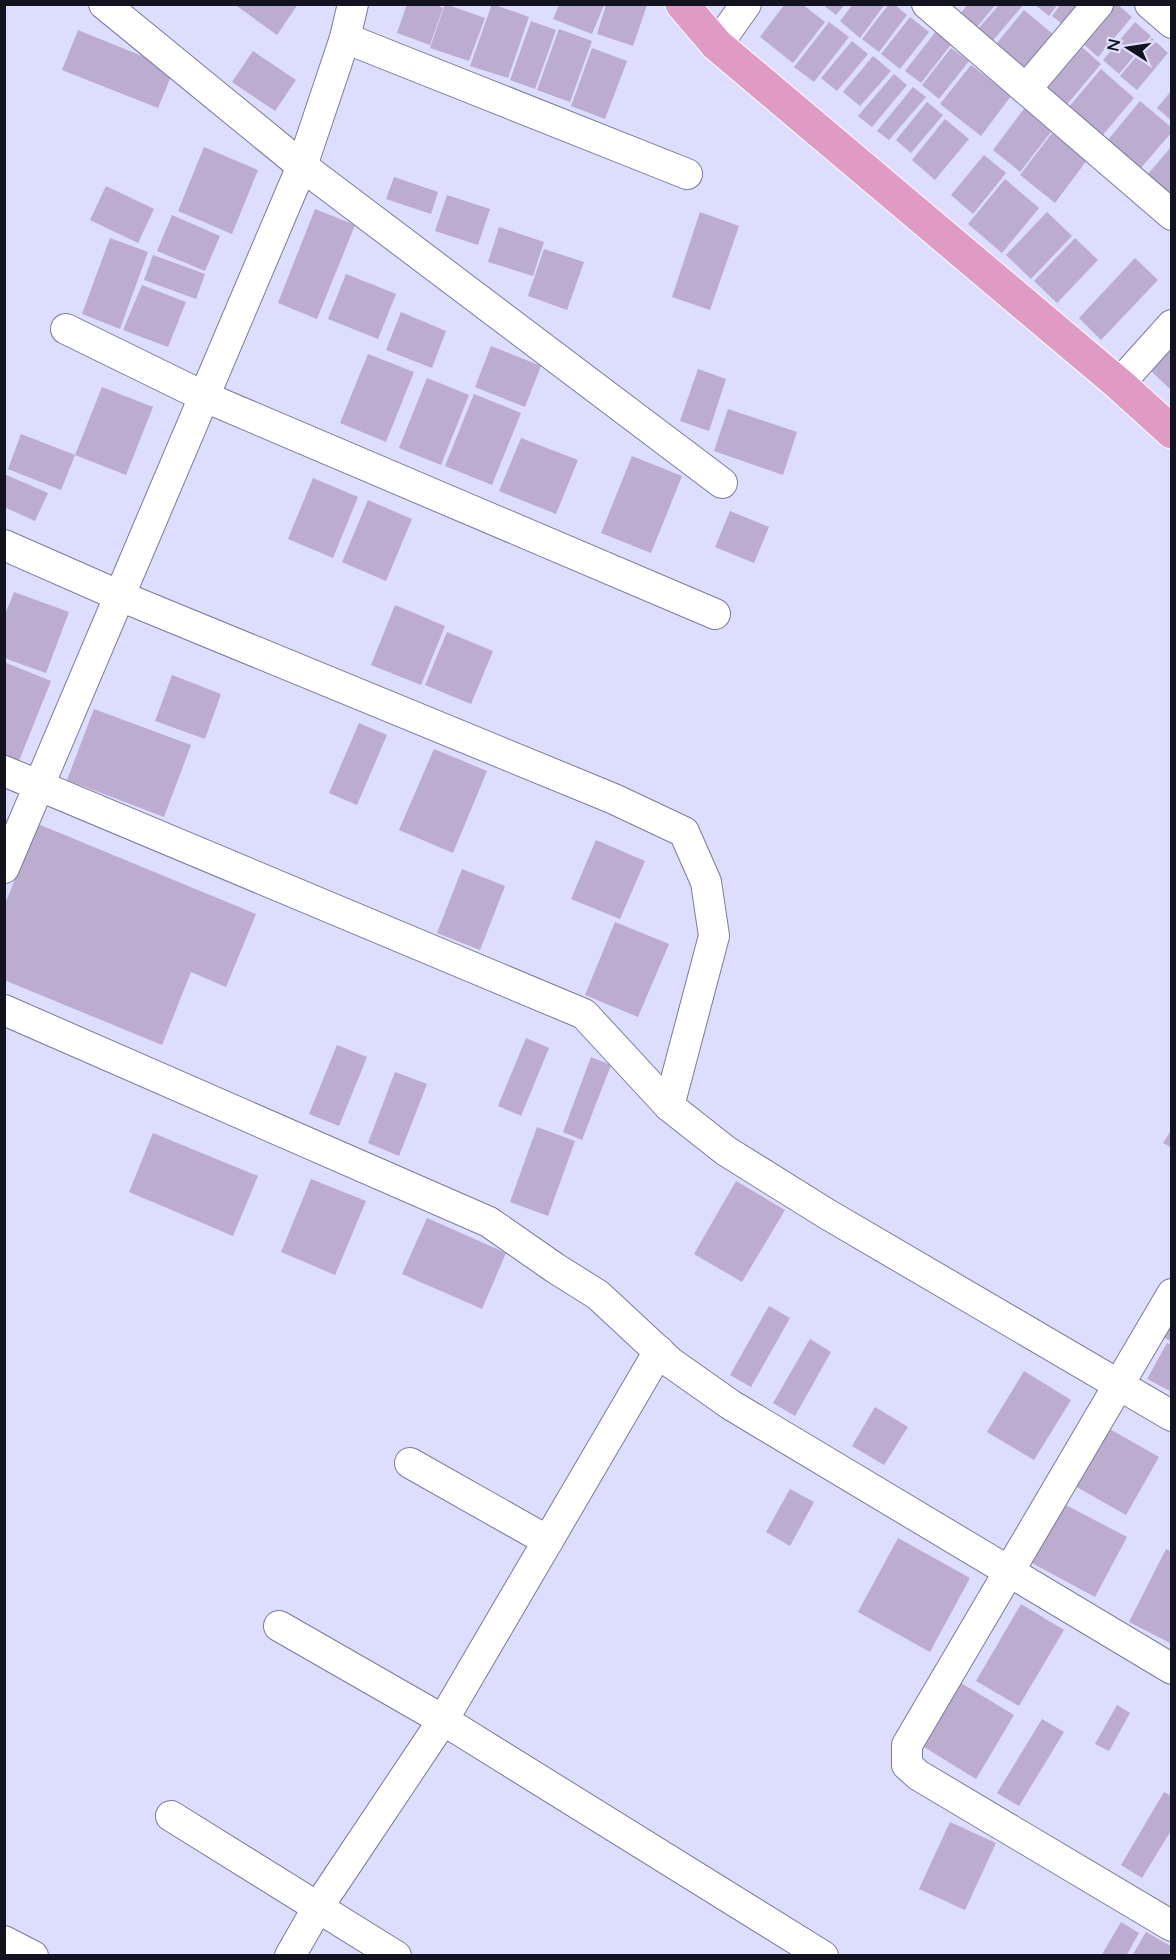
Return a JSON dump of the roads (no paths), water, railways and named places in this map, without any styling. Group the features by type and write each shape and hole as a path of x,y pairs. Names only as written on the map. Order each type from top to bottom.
{"main road":[{"path":"682,4 717,45 1119,384 1172,432"}],"street":[{"path":"104,4 302,166 722,483"},
{"path":"717,45 746,4"},
{"path":"927,4 1172,215"},
{"path":"1026,89 1098,4"},
{"path":"1150,4 1172,23"},
{"path":"4,868 302,166 345,38 352,5"},
{"path":"345,38 687,174"},
{"path":"1119,384 1172,325"},
{"path":"66,329 205,396 715,614"},
{"path":"4,545 120,596 614,799 684,831 706,882 714,936 669,1106"},
{"path":"4,771 585,1014 669,1106 726,1151 817,1208 1172,1416"},
{"path":"4,1010 489,1221 555,1268 598,1295 670,1362 731,1405 1172,1669"},
{"path":"1172,1294 907,1745 907,1765 918,1775 1172,1926"},
{"path":"290,1956 318,1907 443,1720 659,1351"},
{"path":"410,1463 548,1541"},
{"path":"279,1626 443,1720 823,1956"},
{"path":"171,1816 396,1956"},
{"path":"4,1941 33,1956"}]}
